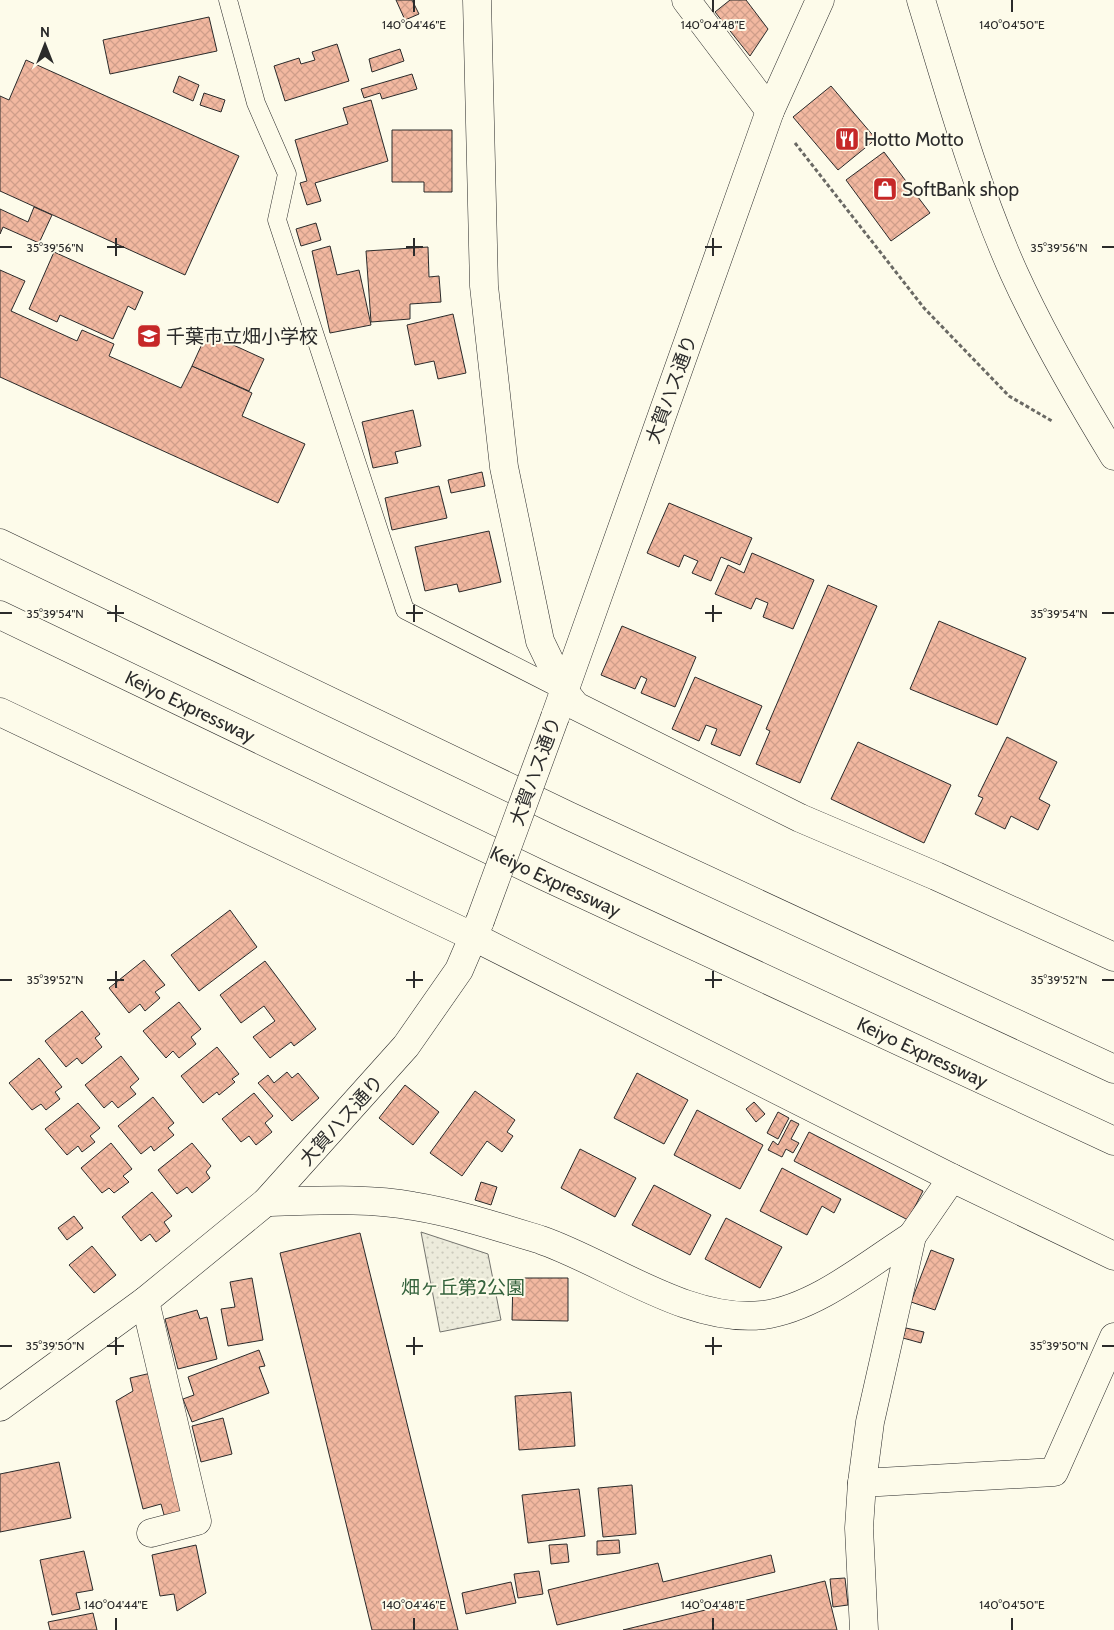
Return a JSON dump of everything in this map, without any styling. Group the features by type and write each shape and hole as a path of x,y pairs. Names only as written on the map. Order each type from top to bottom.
{"main road":[{"path":"477,0 484,286 504,467 538,635 564,691 576,706 800,818 936,876 1114,957"},
{"path":"686,0 770,111"},
{"name":"大賀ハス通り","path":"0,1407 145,1301 266,1202 406,1046 447,990 477,929 555,717 770,111 820,0"},
{"path":"921,0 979,182 1014,273 1067,378 1114,456"},
{"path":"0,543 578,821 1114,1069"},
{"name":"Keiyo Expressway","path":"0,615 546,877 1114,1141"},
{"path":"0,712 477,929 952,1178 1114,1256"},
{"path":"864,1630 859,1528 862,1484 870,1422 912,1236 952,1178"},
{"path":"266,1202 322,1201 402,1205 462,1216 543,1241 662,1295 700,1308 742,1316 764,1315 798,1307 912,1236"},
{"path":"145,1301 198,1521 151,1533"},
{"path":"862,1484 1054,1472 1114,1337"}],"lane":[{"path":"228,0 256,103 287,174 277,220 405,610 564,691"}],"path":[{"path":"770,111 924,308 1009,396 1056,424 1100,434"}],"green space":[{"name":"畑ヶ丘第2公園","path":"421,1232 488,1254 501,1320 440,1332"}],"building":[{"path":"396,0 412,0 419,14 405,20"},
{"path":"730,0 746,0 768,29 750,56 715,12"},
{"path":"209,17 217,51 110,74 103,40"},
{"path":"337,44 349,81 285,101 274,66 299,58 301,64 315,60 312,52"},
{"path":"400,49 404,61 372,72 369,59"},
{"path":"26,60 239,156 185,275 0,191 0,96 9,100"},
{"path":"412,74 417,89 382,99 380,93 364,98 361,89"},
{"path":"179,76 199,85 193,101 173,92"},
{"path":"831,86 876,139 838,170 793,117"},
{"path":"204,93 225,100 221,112 200,105"},
{"path":"371,100 388,161 315,183 321,201 307,205 300,183 307,181 295,140 348,124 343,108"},
{"path":"392,130 452,130 452,192 424,192 424,182 392,182"},
{"path":"884,152 930,213 891,241 846,180"},
{"path":"34,207 52,215 39,243 3,227 0,234 0,209 28,222"},
{"path":"316,223 321,240 301,246 296,229"},
{"path":"330,246 337,275 359,270 371,325 330,333 312,251"},
{"path":"428,247 429,277 439,276 441,302 410,304 410,319 371,322 366,251"},
{"path":"54,252 143,292 135,310 128,306 113,339 60,315 57,322 29,309"},
{"path":"0,270 25,281 11,311 77,341 82,330 114,344 109,356 181,388 192,366 252,393 242,416 305,444 278,503 0,377"},
{"path":"453,314 466,373 438,379 434,361 415,365 407,325"},
{"path":"207,333 264,359 249,391 192,366"},
{"path":"413,410 421,446 395,452 398,463 373,468 362,422"},
{"path":"482,472 485,486 451,493 448,480"},
{"path":"439,486 447,518 392,530 385,498"},
{"path":"669,503 752,538 740,565 721,557 711,581 692,573 698,561 684,555 679,567 647,553"},
{"path":"489,531 501,582 459,592 457,584 425,591 415,547"},
{"path":"752,553 814,580 793,629 763,617 768,603 756,598 751,609 715,594 728,565 744,573"},
{"path":"828,585 877,606 800,783 756,764 770,731 766,729"},
{"path":"939,621 1026,658 997,725 910,689"},
{"path":"622,626 696,657 675,707 641,693 647,679 641,676 635,689 601,675"},
{"path":"695,677 762,706 740,756 711,744 717,729 706,725 699,741 672,729"},
{"path":"1007,737 1057,762 1039,799 1050,805 1038,830 1011,816 1005,829 975,814 983,798 978,796"},
{"path":"858,742 951,785 924,843 831,799"},
{"path":"230,910 257,947 199,991 171,955"},
{"path":"144,960 165,985 155,992 160,998 145,1011 140,1004 129,1013 109,988"},
{"path":"265,961 316,1029 294,1046 291,1042 270,1058 253,1037 275,1021 264,1006 241,1023 220,995"},
{"path":"179,1002 201,1029 191,1037 196,1044 179,1058 173,1051 166,1058 143,1031"},
{"path":"82,1011 100,1034 95,1038 102,1047 82,1064 77,1058 66,1067 45,1041"},
{"path":"217,1047 239,1074 232,1079 235,1082 219,1095 217,1092 203,1103 181,1076"},
{"path":"121,1056 139,1079 130,1087 136,1094 118,1108 112,1101 104,1108 85,1085"},
{"path":"39,1058 62,1087 55,1092 60,1099 46,1110 41,1104 32,1110 9,1083"},
{"path":"287,1072 292,1078 298,1073 319,1098 292,1121 258,1083 268,1075 274,1083"},
{"path":"637,1073 688,1100 664,1144 614,1118"},
{"path":"405,1085 439,1112 413,1145 379,1118"},
{"path":"475,1091 515,1120 507,1132 513,1136 502,1152 487,1141 462,1176 430,1153"},
{"path":"254,1093 273,1116 265,1123 272,1132 256,1145 249,1136 241,1142 222,1119"},
{"path":"153,1097 174,1123 168,1128 174,1135 154,1151 151,1146 141,1154 118,1126"},
{"path":"754,1102 765,1114 756,1122 746,1109"},
{"path":"78,1103 100,1128 90,1136 95,1142 82,1152 78,1146 67,1155 45,1129"},
{"path":"697,1110 763,1145 740,1189 674,1155"},
{"path":"778,1112 789,1118 778,1139 767,1133"},
{"path":"791,1120 799,1124 791,1139 799,1143 793,1153 786,1149 782,1157 768,1150 773,1141 778,1145"},
{"path":"809,1132 923,1191 908,1220 794,1161"},
{"path":"111,1143 132,1169 123,1176 129,1182 114,1193 109,1188 102,1193 81,1168"},
{"path":"192,1143 211,1166 206,1172 210,1178 192,1193 187,1187 177,1194 158,1170"},
{"path":"580,1149 636,1178 615,1217 561,1188"},
{"path":"782,1168 841,1199 834,1213 822,1206 807,1235 760,1211"},
{"path":"481,1182 497,1187 491,1205 475,1200"},
{"path":"654,1185 711,1215 690,1255 632,1225"},
{"path":"152,1192 172,1216 164,1222 170,1231 156,1242 150,1234 141,1241 122,1217"},
{"path":"74,1216 83,1228 67,1240 58,1228"},
{"path":"726,1218 782,1247 760,1288 705,1259"},
{"path":"360,1233 458,1630 372,1630 280,1253"},
{"path":"92,1246 116,1275 94,1293 69,1265"},
{"path":"931,1250 954,1259 935,1310 911,1302"},
{"path":"252,1278 263,1340 228,1346 221,1309 235,1307 230,1282"},
{"path":"513,1278 568,1278 568,1321 512,1320"},
{"path":"197,1310 200,1319 207,1317 217,1359 178,1369 165,1319"},
{"path":"906,1328 924,1332 921,1343 903,1338"},
{"path":"259,1350 265,1366 259,1367 269,1393 192,1422 183,1399 194,1395 188,1377"},
{"path":"151,1373 187,1516 166,1522 161,1504 143,1509 116,1401 133,1391 130,1378"},
{"path":"571,1392 575,1446 519,1450 515,1396"},
{"path":"223,1418 232,1454 201,1462 192,1426"},
{"path":"59,1462 71,1518 0,1532 0,1474"},
{"path":"632,1485 636,1534 603,1537 598,1488"},
{"path":"579,1489 585,1536 528,1543 522,1495"},
{"path":"619,1540 620,1553 597,1555 597,1541"},
{"path":"567,1544 569,1562 551,1564 549,1545"},
{"path":"196,1545 206,1593 177,1611 174,1594 160,1596 152,1555"},
{"path":"84,1551 93,1590 76,1593 80,1609 52,1615 40,1560"},
{"path":"771,1555 775,1572 557,1625 548,1590 658,1563 663,1582"},
{"path":"539,1571 543,1594 518,1598 514,1574"},
{"path":"845,1578 848,1605 833,1607 830,1579"},
{"path":"825,1581 837,1630 623,1630"},
{"path":"511,1582 516,1603 466,1614 462,1593"},
{"path":"93,1613 97,1630 50,1630 48,1622"}],"place":[{"name":"Hotto Motto","path":"847,139"},
{"name":"SoftBank shop","path":"885,189"},
{"name":"千葉市立畑小学校","path":"149,336"}]}
